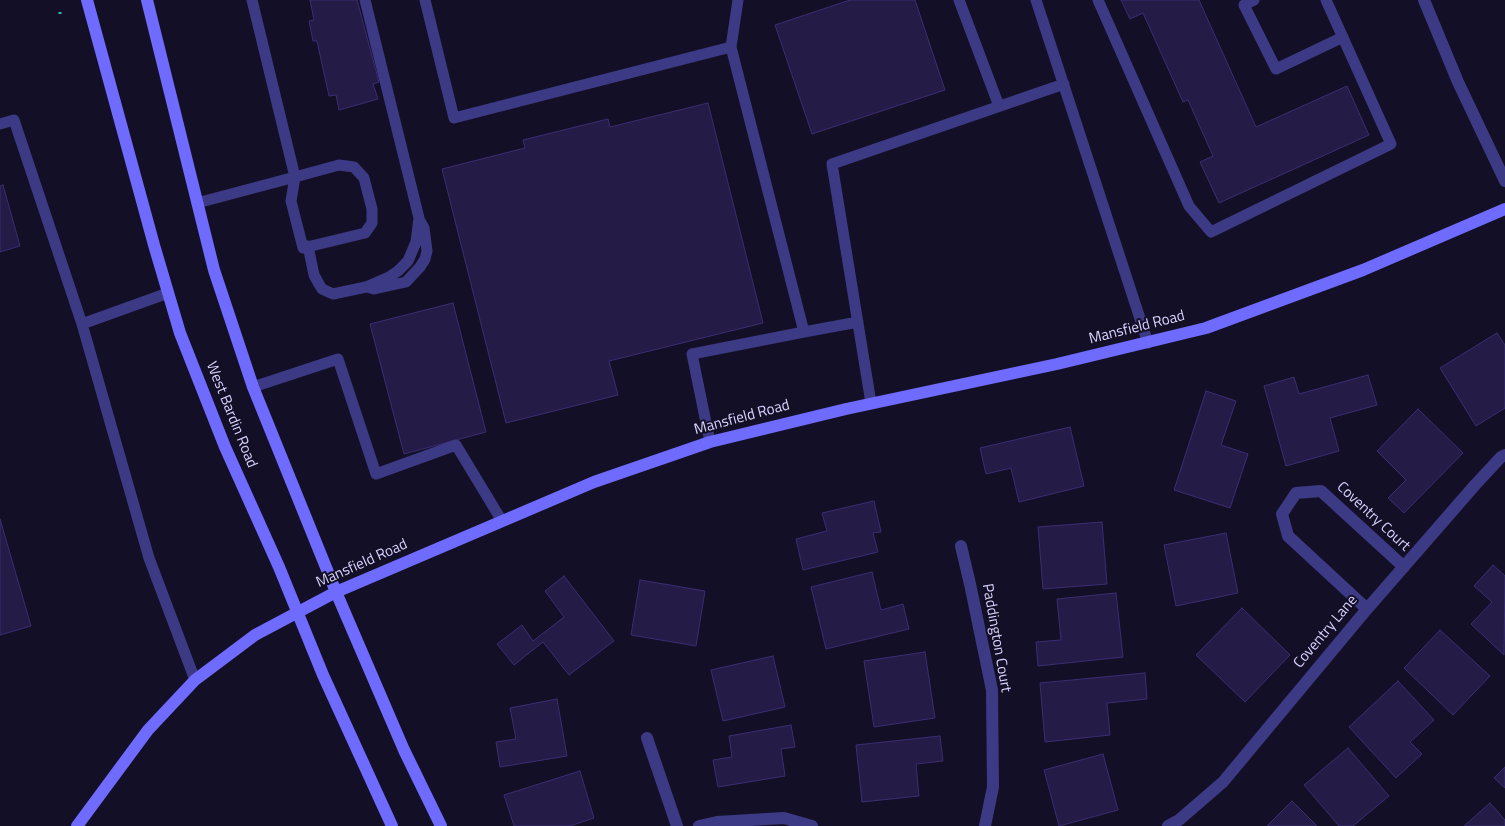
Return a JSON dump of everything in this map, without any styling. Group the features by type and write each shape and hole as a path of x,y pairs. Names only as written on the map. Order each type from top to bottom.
{"main road":[{"name":"West Bardin Road","path":"87,0 180,333 225,448 279,567 323,676 392,826"},
{"name":"West Bardin Road","path":"147,0 214,270 254,387 336,592 404,750 441,826"},
{"name":"Mansfield Road","path":"77,826 148,730 195,680 255,635 336,592 594,482 710,442 871,403 1057,364 1206,328 1364,270 1505,209"}],"street":[{"path":"1424,0 1458,82 1505,182"},
{"name":"Coventry Lane","path":"1168,826 1179,820 1223,782 1367,609 1475,485 1505,455"},
{"name":"Coventry Court","path":"1367,609 1288,536 1282,514 1296,494 1321,490 1404,567"},
{"name":"Paddington Court","path":"961,546 992,690 993,787 985,826"},
{"path":"647,738 677,826"},
{"path":"699,826 717,822 784,818 812,826"}],"lane":[{"path":"197,203 296,177 339,165 354,167 364,178 372,209 372,223 364,233 303,248 291,202 296,177 252,0"},
{"path":"308,246 314,275 322,289 333,294 366,286 389,277 408,261 416,242 419,218 365,0"},
{"path":"425,0 454,118 731,47"},
{"path":"738,0 731,47 804,332"},
{"path":"959,0 1000,106"},
{"path":"1036,0 1148,342"},
{"path":"1098,0 1189,206 1211,232 1391,144 1329,1"},
{"path":"1254,0 1244,5 1276,69 1343,37"},
{"path":"871,403 832,164 1064,84"},
{"path":"0,124 14,120 82,324 149,558 195,680"},
{"path":"82,324 168,293"},
{"path":"710,442 692,354 858,322"},
{"path":"254,387 338,358 376,474 456,445 502,521"}],"building":[{"path":"310,0 357,0 379,82 373,84 378,99 339,110 336,95 329,96 317,41 313,41 309,21 314,20"},
{"path":"850,0 915,0 945,90 812,134 775,25"},
{"path":"1121,0 1199,0 1256,127 1347,86 1369,135 1219,203 1200,162 1213,156 1188,100 1183,102 1143,13 1130,19"},
{"path":"708,103 763,323 609,361 618,395 506,423 442,169 525,148 523,140 608,119 610,127"},
{"path":"3,185 20,246 0,252 0,186"},
{"path":"453,303 486,432 404,454 370,324"},
{"path":"1497,333 1505,345 1505,408 1476,426 1440,368"},
{"path":"1368,375 1377,405 1330,418 1339,451 1286,466 1264,386 1294,377 1299,394"},
{"path":"1206,391 1236,401 1221,445 1248,454 1230,508 1174,490"},
{"path":"1418,409 1463,453 1404,513 1388,498 1406,480 1377,451"},
{"path":"1070,427 1084,486 1019,502 1011,468 986,474 980,448"},
{"path":"874,501 881,532 873,533 878,552 803,570 796,539 827,531 822,513"},
{"path":"0,519 31,626 0,635"},
{"path":"1102,522 1107,584 1043,589 1038,527"},
{"path":"1226,533 1238,593 1176,606 1164,545"},
{"path":"1493,565 1505,576 1504,655 1471,624 1492,602 1474,586"},
{"path":"872,572 881,610 903,604 909,629 826,649 811,587"},
{"path":"564,576 614,641 569,675 543,642 514,665 497,644 522,625 533,641 564,617 545,591"},
{"path":"640,580 705,591 696,646 631,635"},
{"path":"1116,593 1123,657 1038,666 1036,642 1061,640 1057,599"},
{"path":"1242,608 1290,655 1245,702 1196,655"},
{"path":"1440,630 1490,676 1453,715 1404,668"},
{"path":"925,652 935,718 874,727 864,661"},
{"path":"773,656 785,707 723,721 711,670"},
{"path":"1145,673 1147,699 1107,703 1110,735 1045,742 1040,683"},
{"path":"1398,681 1434,720 1410,742 1422,754 1396,778 1349,727"},
{"path":"557,699 567,756 500,767 496,742 516,739 510,708"},
{"path":"791,725 795,747 781,749 785,776 718,787 713,760 732,757 729,736"},
{"path":"940,736 943,761 916,764 919,796 862,802 856,745"},
{"path":"1348,748 1389,796 1353,826 1339,826 1304,785"},
{"path":"1103,754 1118,810 1059,826 1044,770"},
{"path":"1505,767 1505,788 1494,778"},
{"path":"580,771 594,818 570,826 514,826 504,795"},
{"path":"1292,801 1317,826 1267,826"},
{"path":"1490,803 1505,820 1505,826 1464,826"}]}
